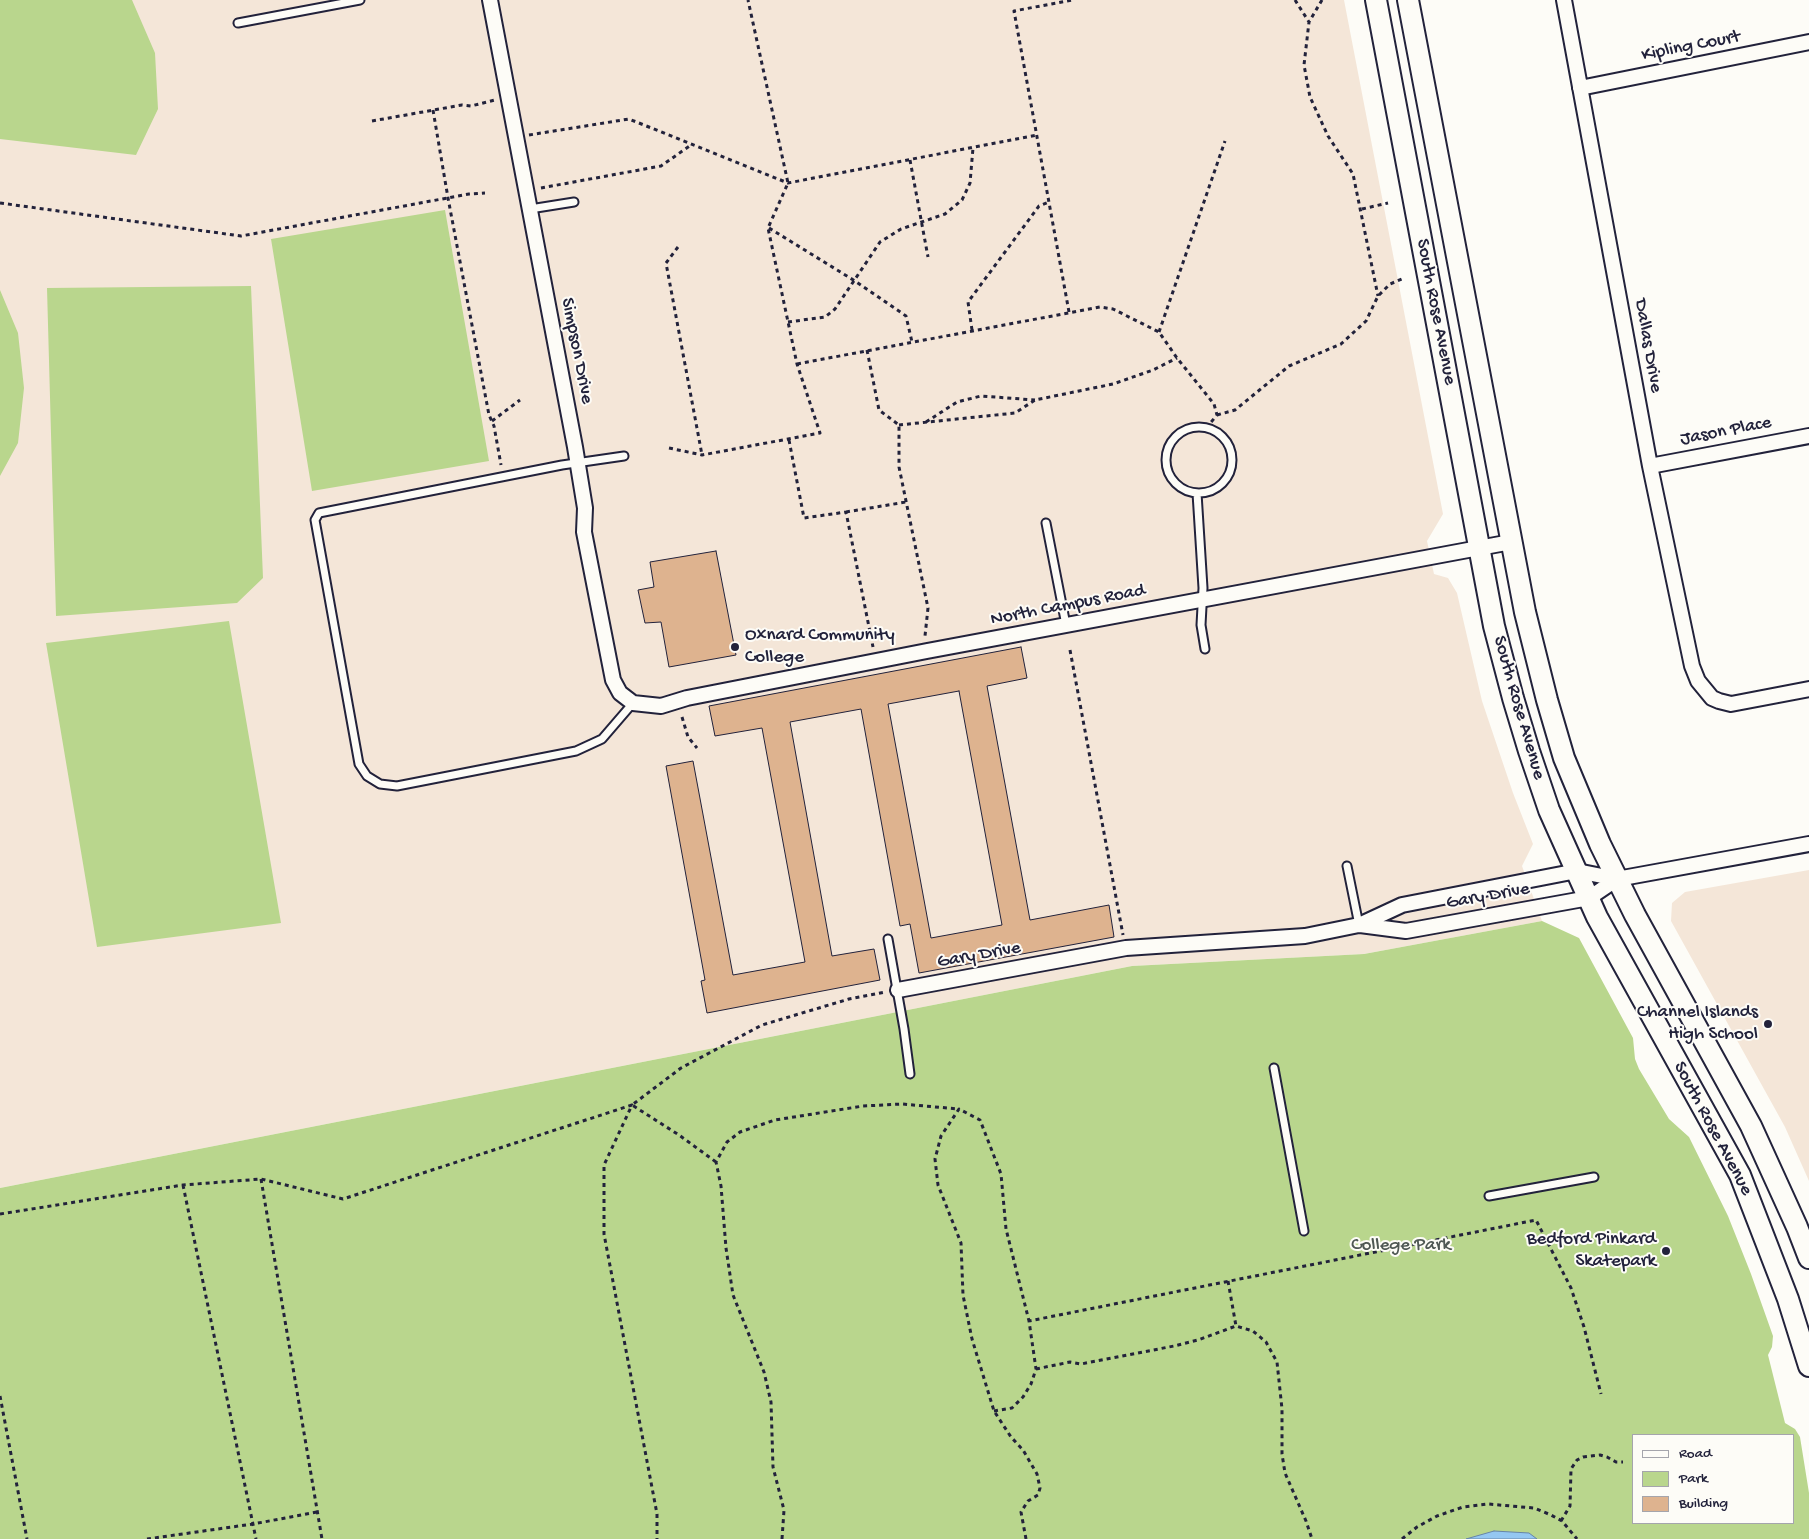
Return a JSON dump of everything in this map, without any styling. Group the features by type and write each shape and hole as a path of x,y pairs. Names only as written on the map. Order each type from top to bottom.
{"main road":[{"name":"South Rose Avenue","path":"1376,0 1494,626 1526,742 1549,810 1597,918 1740,1174 1788,1299 1809,1366"},
{"name":"South Rose Avenue","path":"1408,0 1524,612 1562,750 1591,822 1617,879 1751,1126 1809,1258"}],"street":[{"name":"Simpson Drive","path":"490,0 578,462 585,508 584,532 613,680 620,693 633,703"},
{"name":"Dallas Drive","path":"1564,0 1650,466 1692,666 1698,681 1708,694 1719,701 1731,704 1809,689"},
{"name":"Kipling Court","path":"1580,88 1809,42"},
{"name":"Jason Place","path":"1650,466 1809,436"},
{"name":"North Campus Road","path":"633,703 661,706 688,698 1511,542"},
{"name":"Gary Drive","path":"898,990 1126,948 1305,936 1359,925 1402,905 1577,871 1617,879 1809,844"},
{"name":"Gary Drive","path":"1359,925 1406,931 1589,898 1617,879"}],"lane":[{"path":"238,23 360,0"},
{"path":"530,209 574,202"},
{"path":"1196,426 1207,427 1217,431 1225,439 1231,448 1232,464 1226,480 1218,487 1208,492 1186,491 1177,485 1170,476 1166,466 1169,444 1176,435 1185,429 1196,426"},
{"path":"624,456 578,462 319,513 315,520 359,764 367,776 380,784 397,786 576,751 602,739 633,703"},
{"path":"1197,493 1203,588 1201,625 1205,649"},
{"path":"1046,523 1066,626"},
{"path":"1347,866 1359,925"},
{"path":"888,938 898,990 910,1074"},
{"path":"1274,1068 1304,1231"},
{"path":"1489,1196 1594,1177"}],"path":[{"path":"669,448 702,455 820,433 797,364 768,228 788,183 748,0"},
{"path":"1069,312 1014,11 1072,0"},
{"path":"1295,0 1309,22"},
{"path":"1322,0 1309,22 1304,65 1310,97 1328,136 1354,174 1378,296"},
{"path":"372,121 462,105 471,106 496,100"},
{"path":"433,110 489,415 504,476"},
{"path":"516,137 629,119 788,183 1037,135"},
{"path":"1159,332 1224,141"},
{"path":"541,188 661,166 692,144"},
{"path":"788,322 825,317 836,309 880,242 901,230 945,214 962,200 970,183 973,148"},
{"path":"910,160 928,257"},
{"path":"0,203 241,236 485,193"},
{"path":"972,330 968,302 1039,206 1049,202"},
{"path":"1362,209 1388,203"},
{"path":"768,228 855,281 906,316 912,342"},
{"path":"678,247 666,264 702,455"},
{"path":"1207,427 1217,415 1235,410 1289,366 1341,344 1366,322 1378,296 1390,284 1402,279"},
{"path":"797,364 1100,307 1113,310 1159,332 1214,404 1217,415"},
{"path":"867,350 879,410 899,425 1015,413 1035,400"},
{"path":"923,423 957,402 981,396 1035,400 1113,384 1153,370 1177,358"},
{"path":"492,421 520,400"},
{"path":"899,425 900,467 928,608 925,638"},
{"path":"789,440 804,518 906,502"},
{"path":"846,512 873,648"},
{"path":"1070,650 1126,948"},
{"path":"682,717 688,736 697,748"},
{"path":"0,1214 183,1185 260,1179 343,1199 632,1106 681,1068 762,1025 849,999 898,990"},
{"path":"782,1539 784,1510 773,1467 771,1402 764,1372 734,1295 726,1248 721,1186 716,1162 727,1142 740,1132 775,1120 863,1106 902,1104 959,1109 980,1120 1001,1174 1006,1229 1029,1321 1036,1368 1024,1397 1012,1408 994,1411"},
{"path":"632,1106 679,1135 716,1162"},
{"path":"632,1106 604,1164 604,1234 657,1514 657,1539"},
{"path":"959,1109 941,1136 935,1159 938,1185 961,1243 963,1295 970,1330 994,1411 1011,1437 1023,1450 1037,1474 1040,1488 1038,1495 1028,1501 1020,1512 1026,1539"},
{"path":"260,1179 322,1539"},
{"path":"183,1185 256,1539"},
{"path":"1029,1321 1536,1220 1571,1288 1584,1327 1601,1394"},
{"path":"1228,1281 1236,1326"},
{"path":"1036,1368 1070,1362 1081,1364 1174,1346 1198,1340 1236,1326 1253,1331 1266,1342 1277,1362 1282,1409 1282,1454 1285,1473 1312,1539"},
{"path":"0,1396 27,1539"},
{"path":"1561,1520 1570,1506 1571,1469 1577,1460 1583,1456 1600,1454 1616,1462 1623,1462"},
{"path":"1402,1539 1437,1516 1464,1507 1488,1504 1534,1508 1561,1520 1577,1539"},
{"path":"147,1539 253,1524 317,1512"}],"shaded area":[{"name":"Oxnard Community College","path":"0,0 1344,0 1443,514 1427,541 1434,574 1448,578 1457,593 1482,701 1513,793 1533,844 1522,866 1542,921 1364,954 1132,966 0,1188"},
{"name":"Channel Islands High School","path":"1809,870 1809,1181 1785,1127 1671,921 1672,903 1685,892"}],"green space":[{"path":"0,0 132,0 155,53 158,109 136,155 0,139"},
{"path":"445,210 489,461 312,491 271,239"},
{"path":"251,286 263,578 237,603 56,616 47,288"},
{"path":"0,290 18,333 24,388 18,443 0,476"},
{"path":"229,621 281,923 97,947 46,643"},
{"name":"College Park","path":"1542,921 1579,938 1633,1038 1635,1059 1639,1069 1669,1119 1689,1137 1728,1216 1751,1274 1773,1336 1772,1347 1768,1355 1785,1423 1795,1429 1800,1437 1809,1493 1809,1539 0,1539 0,1188 1132,966 1364,954"}],"water":[{"path":"1494,1531 1529,1533 1537,1539 1466,1539"}],"building":[{"path":"716,551 736,655 669,667 661,622 645,623 638,590 654,587 650,562"},
{"path":"1021,647 1027,678 987,686 1030,920 1109,905 1114,937 919,973 910,924 900,926 861,709 790,722 832,956 874,949 880,980 707,1013 701,981 705,980 666,766 693,761 733,975 805,962 762,728 715,736 709,706","holes":["959,691 1002,925 931,938 888,704"]}],"place":[{"name":"Oxnard Community College","path":"735,647"},
{"name":"Channel Islands High School","path":"1768,1024"},
{"name":"Bedford Pinkard Skatepark","path":"1666,1251"}]}
